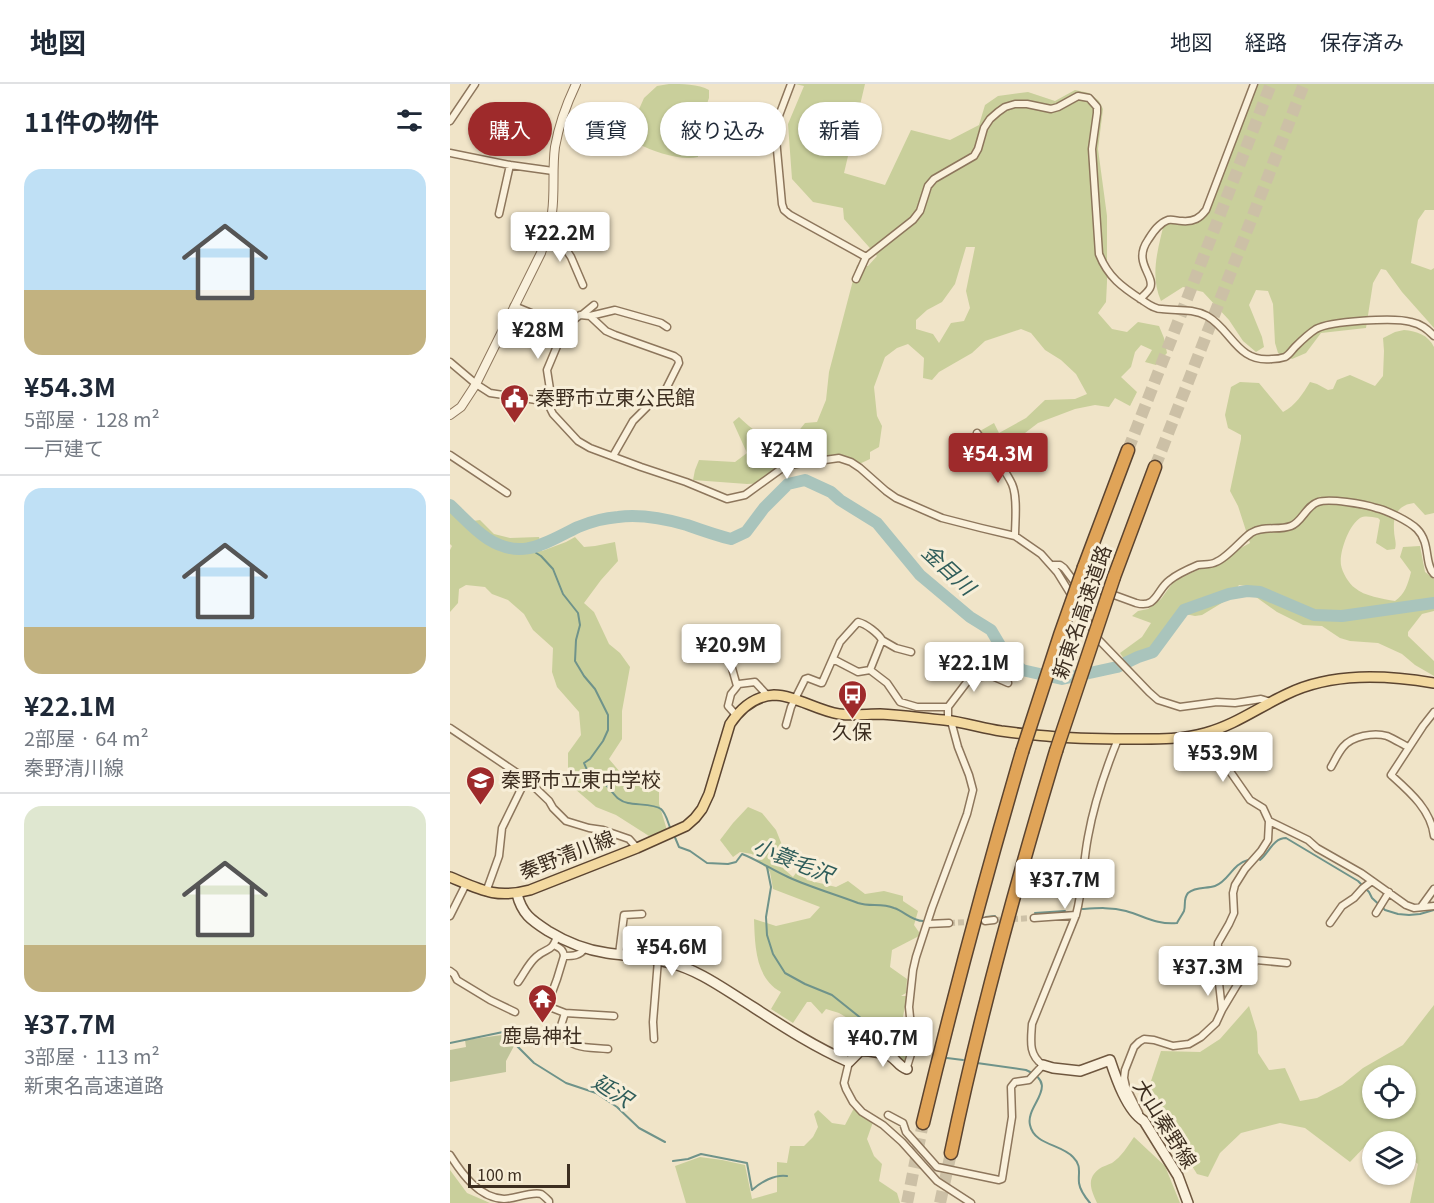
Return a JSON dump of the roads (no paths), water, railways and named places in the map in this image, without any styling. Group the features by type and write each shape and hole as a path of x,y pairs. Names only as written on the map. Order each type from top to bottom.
{"highway":[{"name":"新東名高速道路","path":"923,1123 953,998 1022,752 1084,567 1128,450"},
{"name":"新東名高速道路","path":"951,1153 982,1014 1021,867 1056,751 1114,577 1155,467"}],"main road":[{"path":"736,716 747,704 774,695 839,714 877,714 949,720 1003,731 1049,736 1090,739 1162,739 1204,734 1240,720 1304,687 1333,680 1356,677 1434,683"},
{"name":"秦野清川線","path":"450,877 486,892 503,895 517,894 637,848 686,826 695,818 706,801 726,733 736,716"},
{"path":"517,894 526,915 556,940 585,948 658,960 684,967 703,976 813,1045 849,1062 854,1055 863,1050 890,1056 906,1070"},
{"name":"大山秦野線","path":"1041,1068 1080,1071 1110,1060 1131,1108 1144,1121 1178,1176 1188,1203"}],"street":[{"path":"450,121 475,84"},
{"path":"450,415 461,407 476,384 541,253 552,216 555,148 562,115 576,84"},
{"path":"791,84 775,128 784,210 866,257"},
{"path":"1140,299 1150,287 1151,280 1145,271 1143,260 1146,242 1165,222 1193,221 1206,210 1254,84"},
{"path":"856,279 866,257 913,220 920,211 928,186 934,179 974,156 990,118 1005,107 1015,104 1051,109 1078,96 1084,96 1094,102 1097,113 1092,149 1100,254 1103,263 1123,288 1151,307 1192,310 1204,315 1224,330 1243,353 1260,359 1285,357 1309,334 1320,327 1360,321 1394,319 1411,321 1425,327 1434,336"},
{"path":"450,153 553,171"},
{"path":"499,214 510,165"},
{"path":"548,234 565,248 583,285"},
{"path":"586,315 594,305"},
{"path":"514,306 565,327"},
{"path":"549,406 552,402 547,370 565,327 580,315 615,310 661,323 667,327"},
{"path":"586,315 606,331 674,356 679,363 665,391 633,421 613,456"},
{"path":"450,363 490,393 536,400 549,406 553,414 578,441 590,448 728,499 745,495 789,465 839,458 850,462 896,498 942,518 1015,536 1041,554 1053,565 1094,633 1158,700 1180,707 1261,699 1271,702"},
{"path":"977,433 1013,486 1015,536"},
{"path":"450,455 507,494"},
{"path":"1053,565 1060,565 1073,580 1142,605 1148,604 1170,580 1198,566 1217,562 1259,529 1285,528 1293,525 1317,502 1329,500 1376,507 1417,529 1425,542 1429,566 1434,574"},
{"path":"786,725 791,707 806,678 822,683 840,642 858,622 896,648 911,652"},
{"path":"870,670 882,640"},
{"path":"726,646 737,686"},
{"path":"833,659 858,672 870,670 887,683 900,702 917,706 948,707"},
{"path":"906,1070 916,1038 909,1007 913,970 973,790 949,720 948,707 967,682 977,677 992,676 1008,683"},
{"path":"736,716 728,706 731,694 737,686 744,682 755,682 768,696"},
{"path":"1434,712 1391,775 1412,793 1429,816 1434,836"},
{"path":"450,728 526,779 566,821 629,838 637,848"},
{"path":"1204,734 1250,800 1263,808 1269,821 1266,843 1245,869 1233,889 1234,913 1218,943 1217,965 1222,1010"},
{"path":"1331,767 1342,747 1349,740 1378,735 1388,736 1408,747"},
{"path":"888,1115 903,1123 906,1132 937,1167 1000,1180 1003,1178 1012,1117 1011,1087 1015,1082 1028,1081 1041,1068 1031,1051 1032,1024 1076,915 1088,834 1105,772 1118,739"},
{"path":"486,892 499,856 502,828 526,779"},
{"path":"1269,821 1308,840 1406,905 1414,908 1428,907"},
{"path":"1343,875 1348,867"},
{"path":"1330,923 1342,906 1371,882"},
{"path":"450,916 466,884"},
{"path":"1430,914 1428,907 1434,889"},
{"path":"1377,911 1389,892"},
{"path":"619,954 624,915 642,914"},
{"path":"1034,918 1076,915"},
{"path":"985,921 994,920"},
{"path":"927,924 949,923"},
{"path":"518,982 536,957 551,949 556,940 564,956 547,1006 565,1013 614,1016"},
{"path":"564,956 577,955 585,948"},
{"path":"654,1039 653,1022 658,960"},
{"path":"1144,1121 1126,1088 1124,1078 1134,1047 1144,1039 1173,1046 1189,1044 1216,1023 1237,985 1256,960 1287,963"},
{"path":"450,971 457,980 514,1012"},
{"path":"565,1013 559,1032 567,1042 582,1047 608,1049"},
{"path":"849,1062 844,1083 853,1102 862,1112 883,1125 902,1142 937,1181 971,1203"},
{"path":"450,1155 462,1174 489,1195 501,1199 542,1194 549,1203"},
{"path":"958,1194 958,1203"}],"waterway":[{"name":"金目川","path":"450,505 488,539 512,549 534,547 587,523 626,516 670,521 731,539 746,532 764,508 788,484 805,480 831,492 877,523 920,575 970,617 991,630 1004,652 1022,670 1062,679 1117,667 1153,652 1184,610 1229,594 1247,591 1260,592 1314,615 1342,616 1434,603"},
{"name":"小蓑毛沢","path":"530,549 541,556 553,569 563,594 578,613 580,625 576,640 575,661 595,689 608,715 608,730 590,759 584,763 586,767 621,800 661,809 671,830"},
{"name":"小蓑毛沢","path":"674,835 679,847 690,851 707,863 736,862 742,854 813,887 862,904 898,909 923,921"},
{"name":"小蓑毛沢","path":"1260,860 1274,843 1286,838 1358,881 1385,910 1409,915 1434,910"},
{"name":"小蓑毛沢","path":"1082,909 1115,909 1157,921 1177,923 1184,911 1188,893 1194,889 1220,884 1238,865 1248,860"},
{"path":"767,867 771,887 766,917 767,935 773,954 785,973 832,995 908,1052"},
{"name":"小蓑毛沢","path":"1035,913 1065,911"},
{"name":"小蓑毛沢","path":"986,917 995,916"},
{"name":"延沢","path":"450,1043 503,1032 534,1063 566,1083 596,1093 617,1107 639,1128 665,1142"},
{"path":"947,1058 963,1060"},
{"path":"977,1063 1026,1070 1041,1082 1042,1089 1032,1110 1030,1125 1037,1137 1068,1153 1076,1160 1079,1166 1080,1186 1090,1203"},
{"name":"延沢","path":"673,1161 701,1154 747,1163 752,1190 768,1179 787,1176"}],"tunnel":[{"path":"1128,450 1271,84"},
{"path":"1155,467 1304,84"},
{"path":"994,920 1034,918"},
{"path":"949,923 985,921"},
{"path":"907,1203 923,1123"},
{"path":"940,1203 951,1153"}],"place":[{"name":"秦野市立東公民館","path":"514,424"},
{"name":"久保","path":"852,720"},
{"name":"秦野市立東中学校","path":"480,806"},
{"name":"鹿島神社","path":"542,1024"}]}
